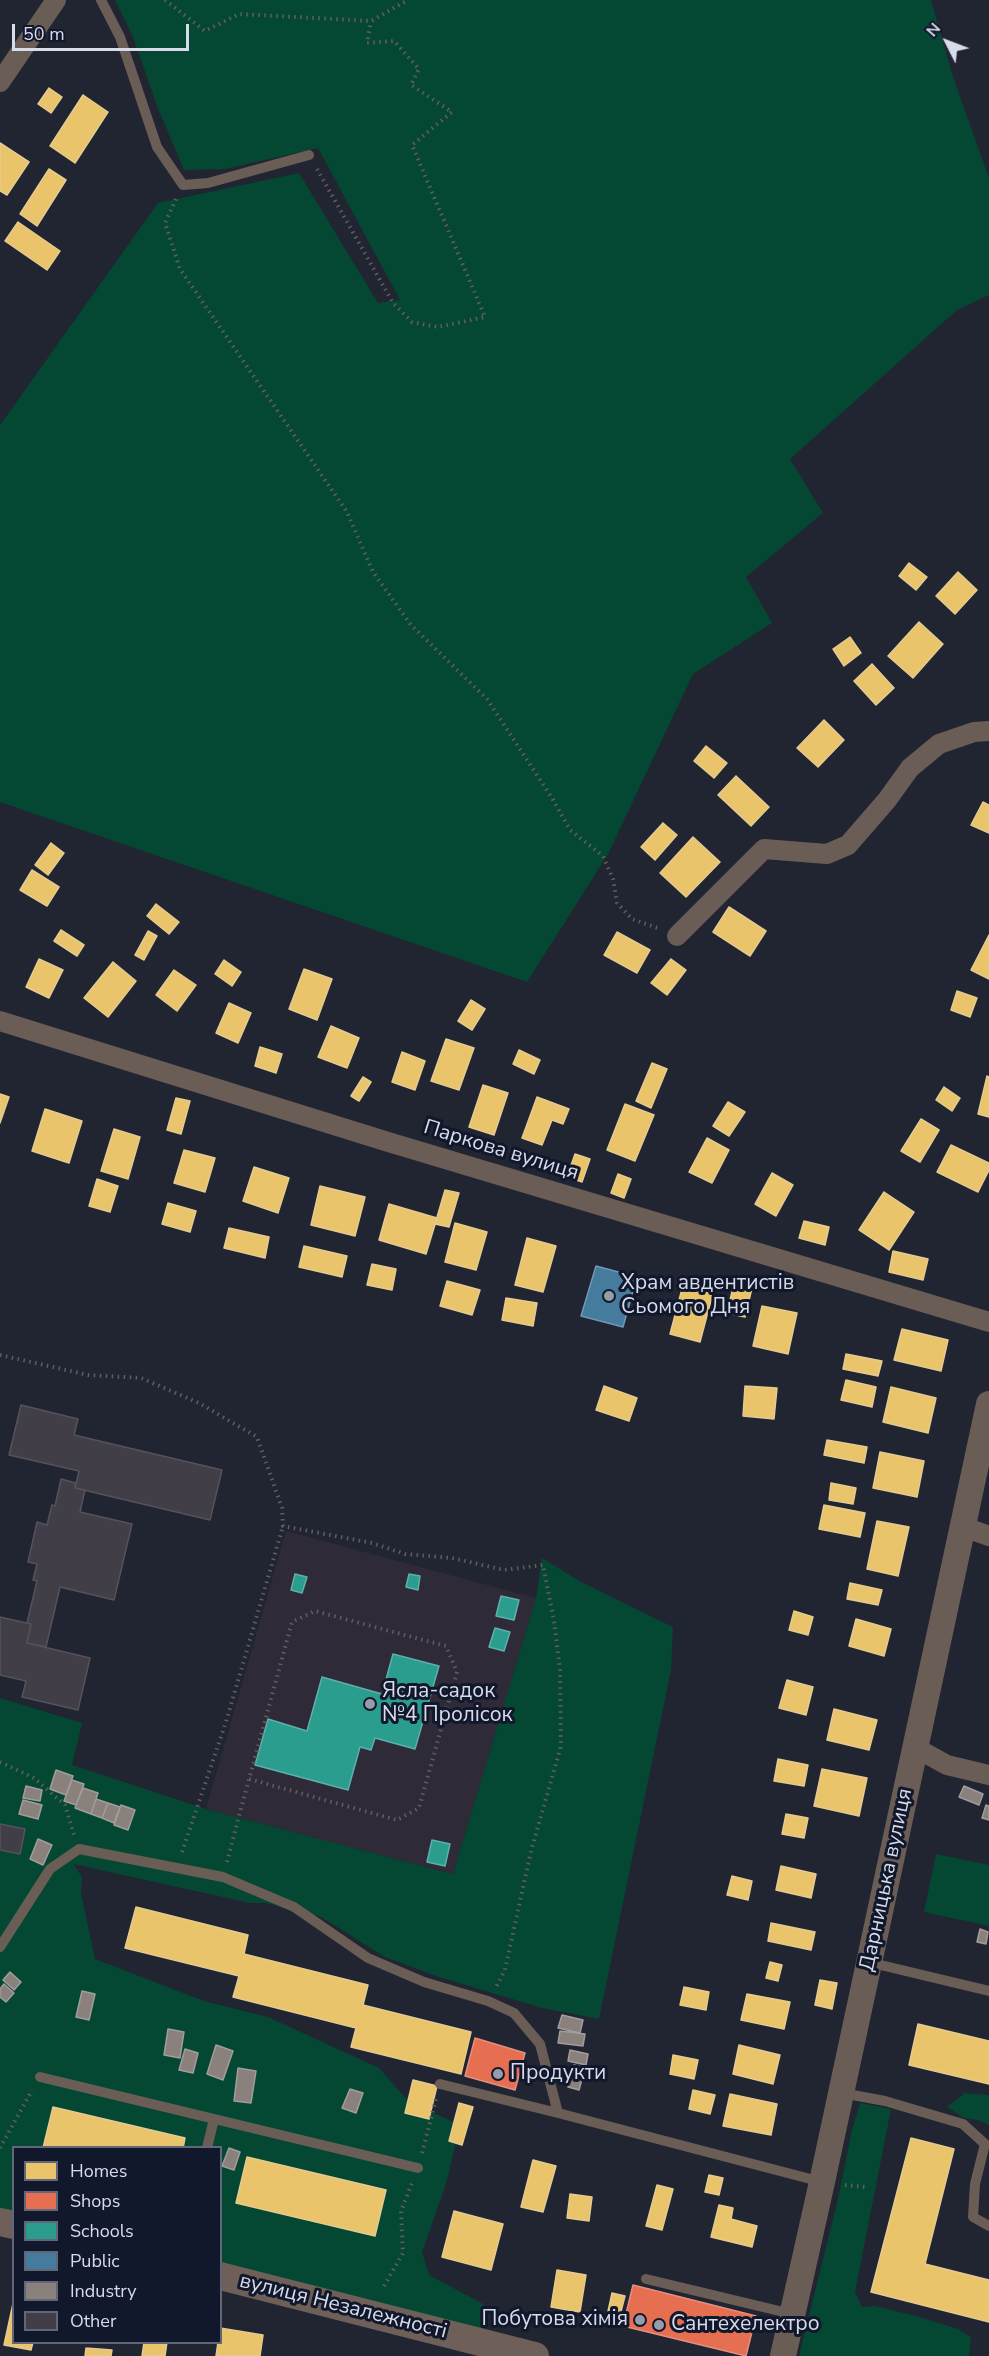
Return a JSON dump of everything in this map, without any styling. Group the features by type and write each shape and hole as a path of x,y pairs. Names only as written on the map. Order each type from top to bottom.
{"main road":[{"name":"вулиця Незалежності","path":"222,2277 535,2356"}],"street":[{"path":"0,82 56,0"},
{"path":"677,936 764,849 827,854 848,845 910,768 939,744 974,732 989,731"},
{"name":"Паркова вулиця","path":"0,1021 385,1141 989,1322"},
{"name":"Дарницька вулиця","path":"783,2356 989,1404"},
{"path":"964,1527 989,1536"},
{"path":"916,1748 946,1765 989,1776"}],"lane":[{"path":"101,0 120,37 157,147 183,184 208,183 309,155"},
{"path":"0,1947 50,1869 79,1849 223,1877 294,1907 368,1958 424,1982 488,2001 514,2013 540,2044 558,2113"},
{"path":"868,1962 989,1990"},
{"path":"40,2077 418,2168"},
{"path":"441,2084 822,2182"},
{"path":"841,2093 885,2101 963,2124 985,2144 975,2184 973,2217 989,2226"},
{"path":"207,2146 214,2119"},
{"path":"646,2279 792,2314"}],"path":[{"path":"165,0 205,31 239,14 371,21 408,0"},
{"path":"309,155 393,303 412,322 438,327 485,316 412,145 452,112 411,85 419,69 394,42 367,43 371,21"},
{"path":"183,184 165,223 180,269 347,512 373,572 411,625 487,699 552,798 570,830 603,856 613,879 617,903 632,919 677,936"},
{"path":"0,1355 88,1376 141,1378 199,1403 256,1437 282,1508 283,1526 226,1722 178,1867"},
{"path":"283,1526 372,1543 405,1554 452,1558 504,1570 543,1565 554,1621 560,1670 561,1746 531,1851 505,1970 488,2001"},
{"path":"223,1877 249,1779 292,1622 315,1611 446,1646 457,1672 419,1808 397,1820 249,1779"},
{"path":"0,1762 34,1778 65,1805 79,1849"},
{"path":"0,2148 40,2077"},
{"path":"384,2286 403,2253 401,2211 418,2168 441,2084"}],"shaded area":[{"name":"Ясла-садок №4 Пролісок","path":"286,1531 536,1598 453,1874 206,1809"}],"green space":[{"path":"115,0 931,0 953,77 989,178 989,295 957,310 790,459 823,513 746,577 772,623 693,674 608,854 527,982 0,802 0,425 158,203 299,173 378,303 400,300 318,148 225,169 184,170 157,106 133,37"},
{"path":"542,1558 583,1583 673,1627 671,1670 599,2019 542,2008 439,1977 385,1957 321,1917 266,1903 250,1903 73,1864 82,1877 81,1893 95,1959 204,2001 268,2017 379,2068 409,2102 460,2125 446,2184 422,2252 429,2275 483,2304 488,2323 481,2329 222,2264 222,2146 12,2146 12,2213 0,2210 0,1698 82,1723 72,1765 206,1809 453,1874 536,1598"},
{"path":"936,1854 989,1865 989,1926 924,1912"},
{"path":"965,2093 989,2095 989,2125 978,2120 964,2118 947,2107"},
{"path":"860,2103 891,2109 855,2292 862,2307 875,2306 958,2329 971,2337 969,2356 799,2356"}],"building: Homes":[{"path":"49,88 62,97 51,113 38,104"},
{"path":"83,95 108,112 75,163 50,146"},
{"path":"0,143 29,162 7,195 0,191"},
{"path":"49,169 66,180 37,226 20,214"},
{"path":"18,222 60,251 47,270 5,241"},
{"path":"909,563 927,577 916,590 899,576"},
{"path":"958,572 977,590 955,614 936,596"},
{"path":"919,622 943,644 913,678 888,656"},
{"path":"850,637 861,653 844,666 833,649"},
{"path":"872,664 894,688 876,705 854,681"},
{"path":"824,720 844,740 818,767 797,748"},
{"path":"706,746 727,763 714,778 694,761"},
{"path":"736,776 769,807 751,826 718,795"},
{"path":"983,802 989,805 989,833 971,825"},
{"path":"663,823 677,835 655,860 641,847"},
{"path":"693,837 720,862 686,897 660,873"},
{"path":"51,843 64,853 48,875 35,865"},
{"path":"32,870 59,887 47,906 20,890"},
{"path":"156,904 179,922 169,934 147,916"},
{"path":"729,907 766,931 750,956 713,932"},
{"path":"61,930 84,945 77,956 54,941"},
{"path":"148,931 157,936 144,960 135,955"},
{"path":"617,932 650,950 637,973 604,955"},
{"path":"989,935 989,979 971,970"},
{"path":"39,959 63,970 49,998 26,987"},
{"path":"671,959 686,970 667,995 651,983"},
{"path":"224,960 241,972 232,986 215,974"},
{"path":"113,962 136,981 108,1017 84,998"},
{"path":"304,969 332,979 317,1020 289,1009"},
{"path":"174,970 196,985 177,1011 156,995"},
{"path":"957,991 977,998 970,1017 951,1010"},
{"path":"471,1000 485,1009 472,1030 458,1021"},
{"path":"229,1003 251,1013 238,1043 216,1033"},
{"path":"331,1026 359,1038 347,1068 318,1057"},
{"path":"446,1039 474,1048 459,1090 431,1081"},
{"path":"260,1047 282,1054 276,1073 255,1066"},
{"path":"519,1050 540,1060 534,1074 513,1064"},
{"path":"402,1052 425,1061 415,1090 392,1082"},
{"path":"652,1063 667,1069 651,1108 636,1101"},
{"path":"987,1076 989,1077 989,1117 978,1114"},
{"path":"363,1077 371,1082 359,1101 351,1096"},
{"path":"483,1085 508,1093 494,1135 469,1127"},
{"path":"944,1087 960,1098 952,1111 936,1100"},
{"path":"0,1094 9,1097 0,1123"},
{"path":"537,1097 569,1109 563,1124 552,1120 542,1145 522,1138"},
{"path":"176,1098 190,1101 181,1134 167,1130"},
{"path":"728,1102 745,1112 729,1136 713,1126"},
{"path":"625,1104 654,1115 635,1161 607,1150"},
{"path":"45,1109 82,1121 69,1163 32,1151"},
{"path":"921,1119 939,1130 920,1162 901,1151"},
{"path":"114,1129 140,1137 128,1179 101,1171"},
{"path":"707,1138 729,1150 712,1183 689,1172"},
{"path":"951,1145 989,1163 989,1170 978,1192 937,1172"},
{"path":"184,1150 215,1158 205,1192 174,1183"},
{"path":"575,1154 590,1159 582,1182 567,1177"},
{"path":"254,1167 289,1178 278,1213 243,1201"},
{"path":"772,1173 793,1185 776,1216 755,1204"},
{"path":"618,1174 631,1179 624,1198 611,1193"},
{"path":"97,1179 118,1186 110,1212 89,1206"},
{"path":"320,1186 365,1197 355,1236 311,1225"},
{"path":"445,1190 459,1193 449,1227 435,1224"},
{"path":"884,1192 914,1212 889,1250 859,1230"},
{"path":"168,1203 196,1211 190,1232 162,1224"},
{"path":"389,1204 437,1218 426,1254 379,1240"},
{"path":"804,1221 829,1227 825,1245 799,1238"},
{"path":"455,1223 487,1232 476,1270 445,1262"},
{"path":"229,1228 269,1237 265,1258 224,1248"},
{"path":"527,1238 556,1246 543,1292 515,1285"},
{"path":"304,1246 347,1256 342,1277 299,1267"},
{"path":"893,1251 928,1259 923,1280 889,1272"},
{"path":"372,1264 396,1269 392,1290 367,1285"},
{"path":"447,1281 480,1290 472,1315 440,1306"},
{"path":"734,1283 752,1288 745,1317 727,1313"},
{"path":"683,1285 713,1293 700,1342 670,1334"},
{"path":"506,1298 537,1303 533,1326 502,1320"},
{"path":"762,1306 797,1313 788,1354 753,1346"},
{"path":"902,1329 948,1340 941,1371 894,1360"},
{"path":"846,1354 882,1361 878,1376 843,1369"},
{"path":"846,1380 876,1387 872,1407 841,1400"},
{"path":"604,1386 637,1398 629,1421 596,1410"},
{"path":"745,1386 777,1388 774,1419 743,1416"},
{"path":"891,1387 936,1398 928,1433 883,1422"},
{"path":"827,1440 867,1447 864,1463 824,1455"},
{"path":"880,1452 924,1461 917,1497 873,1488"},
{"path":"831,1483 856,1488 853,1504 829,1500"},
{"path":"824,1505 865,1513 860,1537 819,1529"},
{"path":"877,1521 909,1527 898,1576 867,1569"},
{"path":"850,1583 882,1590 878,1605 847,1599"},
{"path":"794,1611 813,1617 808,1635 789,1630"},
{"path":"856,1619 891,1629 884,1656 849,1646"},
{"path":"787,1680 813,1687 806,1715 779,1708"},
{"path":"834,1709 877,1720 869,1750 827,1740"},
{"path":"778,1759 808,1765 804,1786 774,1781"},
{"path":"822,1769 867,1778 859,1816 814,1806"},
{"path":"786,1814 808,1818 804,1838 782,1834"},
{"path":"781,1866 816,1874 811,1898 776,1890"},
{"path":"732,1876 752,1881 748,1900 727,1895"},
{"path":"136,1907 248,1935 244,1954 368,1985 363,2005 471,2032 461,2074 351,2047 356,2028 233,1997 239,1976 125,1948"},
{"path":"771,1923 815,1932 811,1950 768,1941"},
{"path":"770,1962 782,1965 778,1981 766,1978"},
{"path":"820,1980 837,1983 832,2009 815,2005"},
{"path":"684,1987 709,1992 706,2010 680,2005"},
{"path":"747,1994 790,2002 784,2029 741,2020"},
{"path":"918,2024 989,2041 989,2084 909,2065"},
{"path":"739,2045 780,2055 773,2084 733,2074"},
{"path":"673,2055 698,2060 694,2079 670,2074"},
{"path":"413,2080 437,2086 429,2119 405,2113"},
{"path":"693,2090 715,2095 710,2114 689,2109"},
{"path":"730,2094 777,2104 771,2135 723,2126"},
{"path":"459,2103 473,2107 462,2145 449,2141"},
{"path":"53,2107 185,2138 183,2146 43,2146"},
{"path":"911,2138 954,2149 925,2264 989,2280 989,2322 871,2292"},
{"path":"247,2157 386,2190 375,2236 236,2203"},
{"path":"533,2160 556,2166 543,2212 521,2207"},
{"path":"709,2175 723,2178 719,2195 705,2192"},
{"path":"657,2185 673,2189 662,2230 646,2226"},
{"path":"570,2194 592,2197 589,2221 567,2218"},
{"path":"719,2205 733,2208 731,2219 757,2226 752,2247 711,2237"},
{"path":"454,2211 503,2224 491,2270 442,2257"},
{"path":"557,2270 586,2275 580,2312 551,2307"},
{"path":"612,2293 625,2296 619,2319 607,2316"},
{"path":"12,2308 12,2344 32,2344 31,2350 4,2345"},
{"path":"222,2328 263,2335 260,2356 216,2356 218,2344 222,2344"},
{"path":"144,2344 167,2344 165,2356 142,2356"},
{"path":"86,2348 112,2350 111,2356 85,2356"}],"building: Shops":[{"path":"475,2038 525,2053 515,2090 465,2076"},
{"path":"633,2285 756,2316 746,2356 623,2326"}],"building: Schools":[{"path":"295,1574 307,1577 302,1593 291,1590"},
{"path":"409,1574 420,1576 418,1590 406,1587"},
{"path":"501,1596 519,1600 514,1620 496,1616"},
{"path":"495,1628 510,1632 504,1651 489,1647"},
{"path":"393,1654 439,1666 415,1749 375,1738 371,1750 360,1747 348,1790 255,1765 268,1719 307,1731 322,1677 382,1694"},
{"path":"432,1840 450,1844 445,1866 427,1862"}],"building: Public":[{"name":"Храм авдентистів Сьомого Дня","path":"596,1266 637,1277 623,1327 581,1316"}],"building: Industry":[{"path":"56,1770 73,1776 66,1795 50,1789"},
{"path":"72,1780 84,1784 76,1805 64,1801"},
{"path":"26,1786 42,1790 40,1801 23,1798"},
{"path":"964,1786 983,1794 979,1805 959,1797"},
{"path":"83,1788 98,1793 91,1814 75,1808"},
{"path":"96,1799 108,1803 102,1818 91,1814"},
{"path":"23,1800 42,1805 38,1819 19,1814"},
{"path":"108,1803 120,1807 114,1823 102,1818"},
{"path":"121,1805 135,1810 128,1830 114,1825"},
{"path":"986,1805 989,1806 989,1820 982,1818"},
{"path":"38,1839 52,1845 43,1865 30,1859"},
{"path":"980,1929 988,1932 986,1944 977,1942"},
{"path":"10,1972 21,1982 14,1990 3,1980"},
{"path":"4,1984 14,1993 6,2002 0,1997 0,1989"},
{"path":"82,1991 95,1994 89,2020 76,2017"},
{"path":"562,2015 583,2020 580,2033 558,2028"},
{"path":"168,2029 184,2032 180,2058 164,2055"},
{"path":"560,2031 585,2034 583,2046 558,2043"},
{"path":"216,2045 233,2051 223,2080 207,2074"},
{"path":"185,2049 198,2053 193,2073 179,2070"},
{"path":"570,2050 588,2054 586,2065 568,2061"},
{"path":"574,2065 585,2068 579,2090 568,2087"},
{"path":"238,2068 256,2071 251,2103 234,2101"},
{"path":"350,2089 363,2093 356,2113 342,2108"},
{"path":"229,2148 240,2152 234,2170 222,2166"}],"building: Other":[{"path":"21,1405 78,1419 74,1435 222,1470 210,1520 75,1488 79,1471 9,1455"},
{"path":"61,1479 76,1483 75,1488 85,1490 80,1512 132,1524 114,1600 60,1587 46,1647 27,1643 31,1624 27,1623 37,1581 33,1580 37,1564 28,1562 37,1522 47,1525 52,1505 55,1506"},
{"path":"0,1617 31,1624 27,1643 90,1658 78,1710 22,1697 26,1681 0,1675"},
{"path":"0,1824 25,1829 20,1854 0,1850"}],"place":[{"name":"Храм авдентистів Сьомого Дня","path":"609,1296"},
{"name":"Ясла-садок №4 Пролісок","path":"370,1704"},
{"name":"Продукти","path":"498,2074"},
{"name":"Побутова хімія","path":"640,2320"},
{"name":"Сантехелектро","path":"659,2325"}]}
